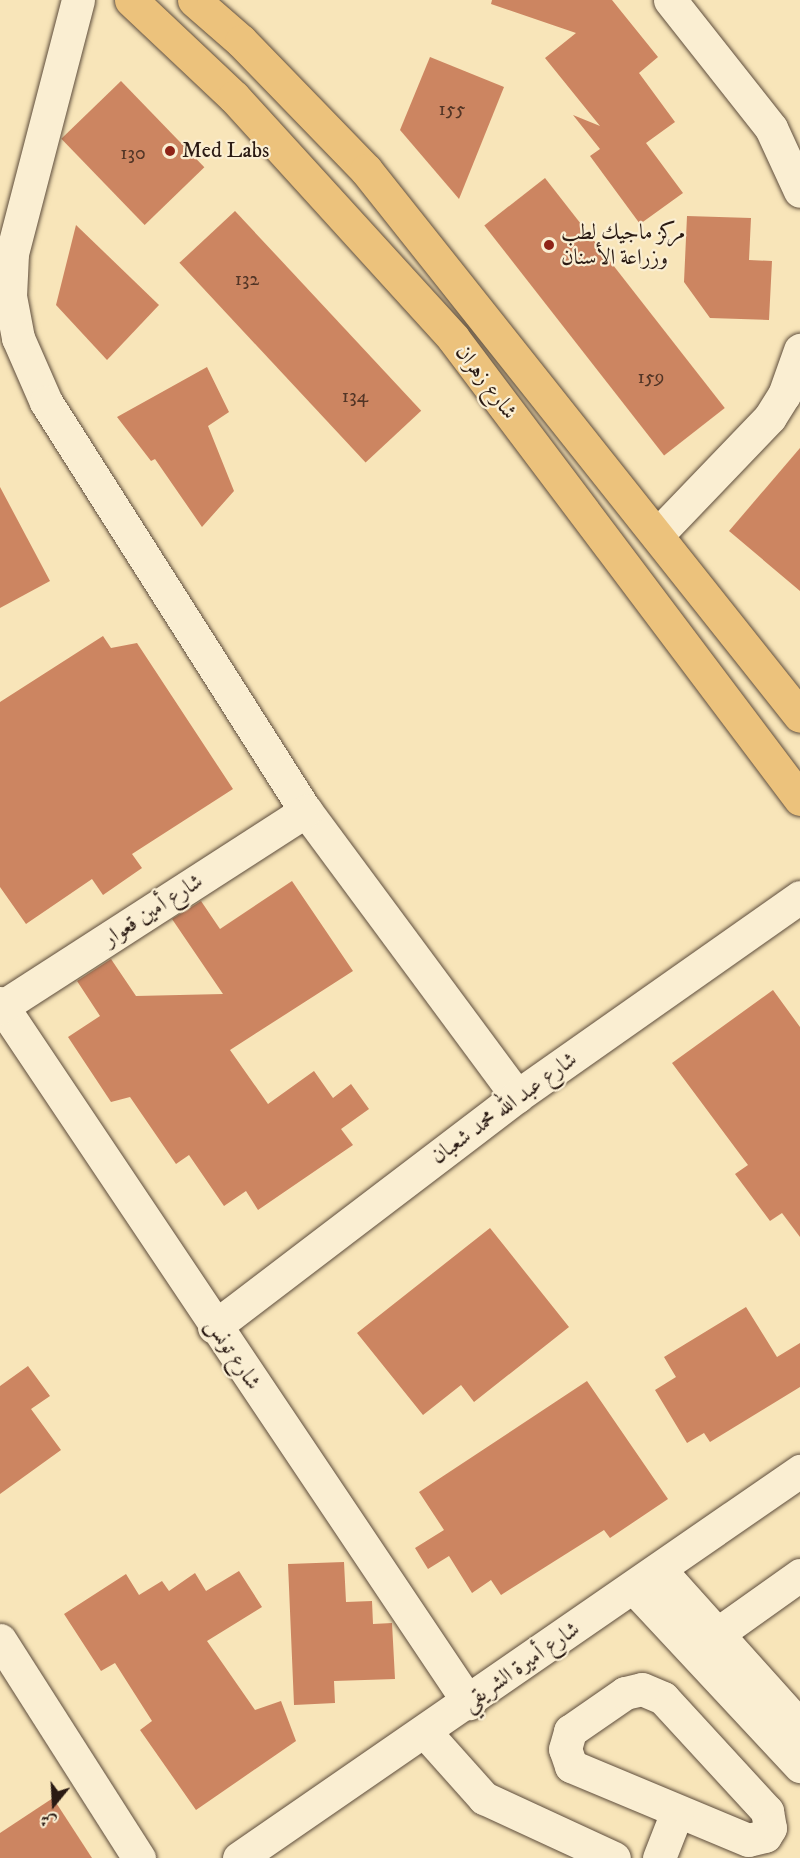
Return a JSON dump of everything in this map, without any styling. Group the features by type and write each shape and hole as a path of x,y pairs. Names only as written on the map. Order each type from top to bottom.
{"main road":[{"name":"شارع زهران","path":"130,0 234,97 453,338 800,800"},
{"name":"شارع زهران","path":"194,0 241,41 366,170 800,716"}],"street":[{"path":"78,0 12,254 10,296 18,338 46,402 306,811 517,1096"},
{"path":"670,0 771,129 800,191"},
{"path":"657,535 770,417 784,394 800,351"},
{"name":"شارع أمين قعوار","path":"1,1006 306,811"},
{"name":"شارع عبد الله محمد شعبان","path":"214,1327 517,1096 800,897"},
{"name":"شارع تونس","path":"1,1006 214,1327 469,1703"},
{"name":"شارع أميرة الشريقي","path":"239,1858 469,1703 800,1471"},
{"path":"717,1634 800,1575"},
{"path":"646,1578 717,1634 800,1726"},
{"path":"646,1578 800,1766"},
{"path":"0,1640 140,1858"},
{"path":"654,1692 766,1811 770,1828 765,1836 748,1840 677,1812 579,1772 565,1749 570,1731 625,1694 654,1692"},
{"path":"425,1732 484,1798 614,1858"},
{"path":"659,1858 677,1812"}],"building":[{"path":"492,0 612,0 658,57 639,73 675,122 646,143 683,193 640,224 590,156 600,149 573,115 600,126 545,58 576,33 491,4"},
{"path":"430,57 504,87 459,199 400,130"},
{"path":"121,81 204,167 145,225 61,139"},
{"path":"545,178 725,408 664,456 484,225"},
{"path":"235,211 421,411 366,462 179,263"},
{"path":"687,216 751,218 749,260 772,261 769,320 710,318 684,282"},
{"path":"76,225 159,305 107,360 56,305"},
{"path":"207,367 229,412 208,426 234,491 202,527 155,459 151,461 117,417"},
{"path":"800,448 800,591 729,531"},
{"path":"0,487 50,581 0,608"},
{"path":"103,636 111,648 137,643 233,789 132,854 142,868 103,895 92,879 26,924 0,887 0,702"},
{"path":"292,881 353,971 230,1050 268,1104 314,1071 333,1098 351,1084 369,1109 341,1129 353,1145 258,1210 246,1191 224,1206 189,1155 176,1164 130,1097 111,1102 68,1037 100,1016 77,981 111,959 136,996 223,994 172,919 201,901 220,929"},
{"path":"773,990 800,1027 800,1237 782,1213 770,1221 735,1174 748,1165 672,1063"},
{"path":"490,1228 569,1327 474,1402 461,1385 423,1415 357,1333"},
{"path":"746,1307 777,1357 800,1343 800,1387 710,1442 704,1433 687,1443 655,1390 676,1377 664,1357"},
{"path":"28,1366 50,1396 31,1409 61,1450 0,1494 0,1386"},
{"path":"587,1381 668,1499 610,1538 604,1530 501,1595 491,1580 472,1593 449,1556 428,1569 415,1548 444,1530 419,1492"},
{"path":"344,1562 346,1602 372,1601 373,1624 392,1623 395,1679 334,1681 335,1703 294,1705 288,1564"},
{"path":"239,1571 262,1607 207,1641 255,1710 281,1701 296,1741 196,1810 140,1730 152,1721 115,1663 101,1671 64,1614 126,1574 139,1595 162,1581 169,1591 195,1573 206,1591"},
{"path":"53,1798 92,1858 0,1858 0,1833"}],"place":[{"name":"Med Labs","path":"170,151"},
{"name":"مركز ماجيك لطب وزراعة الأسنان","path":"549,245"}]}
